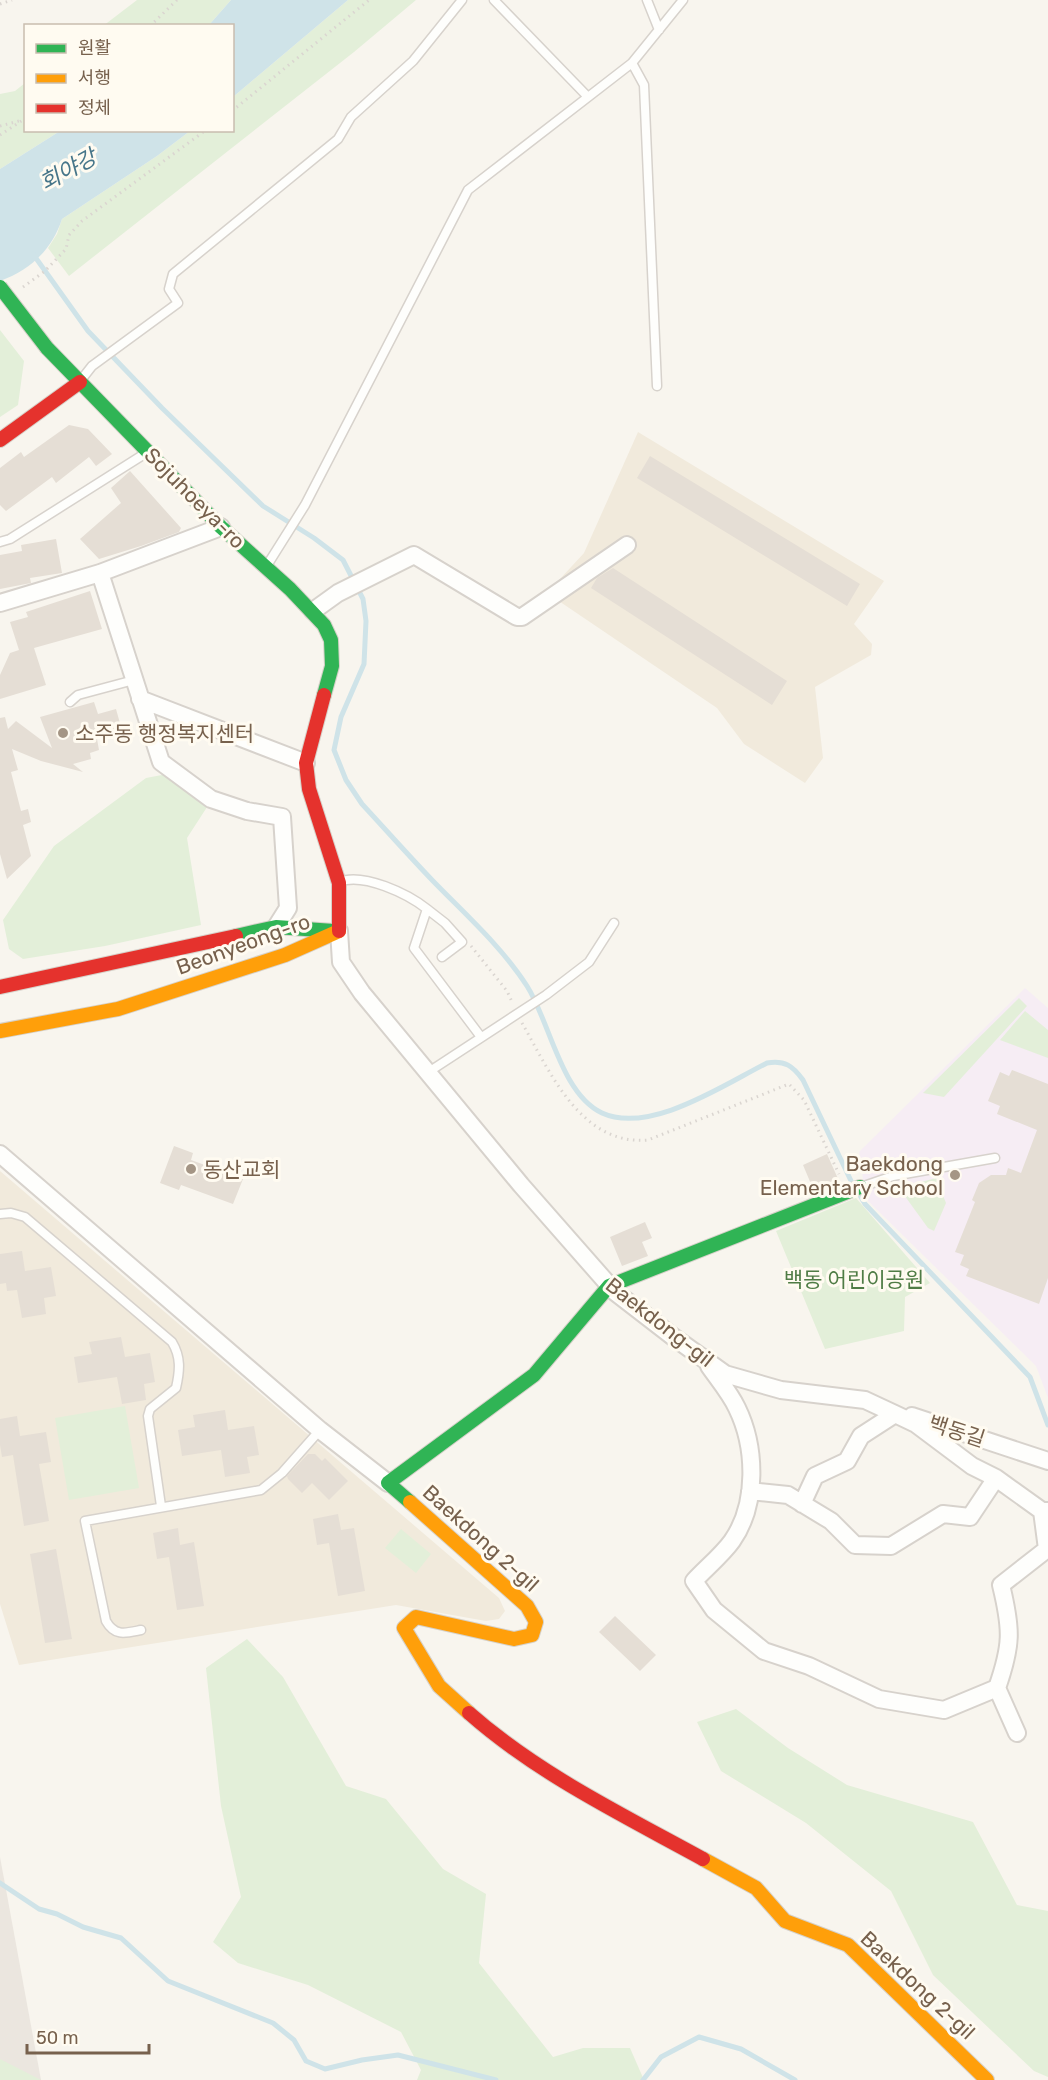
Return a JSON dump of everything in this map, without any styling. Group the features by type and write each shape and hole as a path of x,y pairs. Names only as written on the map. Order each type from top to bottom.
{"street":[{"name":"Sojuhoeya-ro","path":"0,287 47,348 221,527 313,611 324,625 333,656 306,763 309,789 339,883 339,931"},
{"path":"0,440 80,382"},
{"path":"0,603 100,573 221,527"},
{"path":"313,611 338,593 414,555 517,617 522,617 627,545"},
{"path":"100,573 161,762 211,800 247,811 282,817 288,908 276,927"},
{"path":"140,699 306,763"},
{"name":"Beonyeong-ro","path":"0,987 276,927 339,931"},
{"name":"Beonyeong-ro","path":"0,1031 118,1009 285,955 339,931"},
{"name":"Baekdong-gil","path":"339,931 342,962 362,993 609,1286 725,1374 781,1390 865,1400 916,1424 972,1466 996,1478 1045,1511"},
{"path":"185,947 200,963 194,985"},
{"path":"0,1154 320,1430 388,1483"},
{"name":"Baekdong 2-gil","path":"860,1187 609,1286 534,1375 388,1483 527,1606 536,1622 532,1635 514,1639 416,1617 404,1628 439,1686 497,1738 564,1781 756,1888 785,1921 848,1945 987,2080"},
{"path":"704,1359 736,1406 745,1429 752,1478 746,1512 732,1541 694,1581 714,1610 764,1651 809,1666 879,1699 944,1710 997,1688"},
{"name":"백동길","path":"865,1400 1048,1461"},
{"path":"802,1504 815,1476 847,1461 861,1436 895,1414"},
{"path":"750,1491 788,1495 831,1521 855,1545 891,1546 943,1514 970,1517 996,1478"},
{"path":"1017,1733 997,1688 1009,1653 1010,1622 1001,1585 1047,1549 1045,1511"}],"lane":[{"path":"80,382 92,366 178,303 169,289 173,274 338,139 351,117 413,61 462,0"},
{"path":"494,0 588,97"},
{"path":"646,0 658,30"},
{"path":"265,568 278,551 305,505 468,190 632,63 683,0"},
{"path":"632,63 644,85 657,386"},
{"path":"0,542 10,539 149,452"},
{"path":"70,702 78,694 134,680"},
{"path":"339,883 349,878 410,896 446,923 462,942 442,957"},
{"path":"427,909 414,948 481,1037"},
{"path":"427,1072 546,995 589,962 614,923"},
{"path":"860,1187 892,1176 995,1158"},
{"path":"0,1214 11,1213 25,1217 172,1342 180,1368 176,1388 150,1409 148,1416 161,1506"},
{"path":"141,1630 119,1633 112,1630 106,1622 85,1521 161,1506 218,1501 261,1490 282,1473 320,1430"}],"path":[{"path":"0,4 12,0"},
{"path":"152,24 177,0"},
{"path":"234,109 369,0"},
{"path":"0,135 24,118"},
{"path":"0,126 21,120"},
{"path":"31,282 66,249 69,235 82,221 203,132"},
{"path":"470,945 507,991 550,1072 586,1120 606,1134 633,1142 648,1140 789,1084 804,1100 847,1192"}],"shaded area":[{"path":"638,432 884,581 854,624 872,644 871,655 815,687 823,758 805,783 744,744 717,708 547,593 584,553"},
{"name":"Baekdong Elementary School","path":"1025,988 1048,1008 1048,1398 1036,1366 866,1199 859,1152"},
{"path":"0,1171 499,1598 505,1611 499,1619 486,1621 396,1605 19,1665 0,1604"},
{"path":"0,1857 41,2080 0,2080"}],"green space":[{"path":"137,0 231,0 210,24 106,24"},
{"path":"348,0 416,0 354,52 69,276 48,248 57,234 62,219 157,156 189,132 234,132 234,96"},
{"path":"24,84 24,132 58,132 0,169 0,94 15,91"},
{"path":"0,330 24,361 18,405 0,417"},
{"path":"167,774 209,804 187,838 201,925 105,946 23,959 9,949 3,920 54,846 146,778"},
{"path":"1019,998 1027,1006 944,1097 923,1093"},
{"path":"1025,1011 1048,1030 1048,1058 1000,1040"},
{"path":"936,1178 946,1203 934,1231 928,1228 899,1188"},
{"name":"백동 어린이공원","path":"856,1198 930,1283 905,1297 904,1331 825,1349 776,1231"},
{"path":"125,1406 139,1488 69,1500 55,1418"},
{"path":"401,1529 431,1554 416,1573 385,1548"},
{"path":"247,1639 283,1677 346,1786 386,1799 443,1869 486,1894 479,1963 553,2057 583,2048 630,2048 644,2080 417,2080 421,2070 401,2032 308,1985 238,1963 213,1942 241,1897 221,1806 206,1668"},
{"path":"736,1709 788,1748 847,1785 973,1822 1017,1905 1048,1911 1048,2077 1034,2071 933,1975 891,1891 806,1823 721,1771 697,1722"},
{"path":"0,2059 41,2080 0,2080"}],"water":[{"path":"231,0 348,0 234,96 234,24 210,24"},
{"name":"회야강","path":"58,132 189,132 157,156 62,219 52,240 38,258 21,271 0,281 0,169"}],"building":[{"path":"69,425 88,429 112,454 96,466 89,457 56,483 52,477 6,511 0,505 0,468 21,452 24,457"},
{"path":"650,456 860,584 847,606 637,478"},
{"path":"130,471 181,528 179,532 99,559 80,539 121,503 111,488"},
{"path":"56,539 62,573 30,578 31,583 0,589 0,555 22,551 21,545"},
{"path":"613,568 787,681 772,705 591,588 597,578"},
{"path":"90,591 102,629 34,648 46,685 0,699 0,675 10,653 19,650 10,622 28,617 26,612"},
{"path":"94,702 98,714 116,709 123,734 97,739 99,750 90,753 91,759 73,764 83,772 41,761 12,749 18,770 11,772 21,811 28,809 31,822 23,825 31,856 7,879 0,854 0,718 5,717 8,729 16,721 52,748 40,717"},
{"path":"1012,1070 1048,1084 1048,1278 1039,1304 966,1276 969,1269 960,1265 964,1255 955,1252 975,1202 972,1200 979,1183 991,1175 1006,1175 1008,1168 1021,1173 1037,1130 997,1114 1000,1106 988,1101 1000,1072 1009,1076"},
{"name":"동산교회","path":"174,1146 193,1153 191,1160 243,1179 233,1204 181,1185 179,1190 160,1183"},
{"path":"827,1154 839,1181 814,1191 803,1165"},
{"path":"645,1222 652,1238 642,1242 648,1256 622,1266 610,1237"},
{"path":"22,1251 25,1271 51,1267 56,1296 44,1298 46,1314 22,1318 17,1290 7,1291 6,1283 0,1284 0,1254"},
{"path":"121,1337 125,1357 150,1353 155,1382 144,1384 146,1400 122,1404 117,1377 78,1383 74,1357 92,1354 89,1342"},
{"path":"225,1410 228,1430 254,1426 259,1455 247,1457 250,1473 225,1477 221,1450 182,1456 178,1430 195,1427 193,1415"},
{"path":"17,1416 20,1436 46,1432 51,1462 39,1464 49,1521 24,1526 13,1455 2,1457 0,1445 0,1419"},
{"path":"308,1454 315,1454 322,1461 325,1458 348,1481 329,1500 312,1483 302,1493 288,1479 287,1476"},
{"path":"338,1514 341,1530 354,1528 365,1591 338,1596 329,1543 317,1545 313,1519"},
{"path":"178,1528 180,1545 194,1542 204,1606 177,1610 169,1557 157,1559 153,1533"},
{"path":"56,1549 72,1639 45,1643 30,1554"},
{"path":"615,1616 656,1655 640,1671 599,1632"}],"waterway":[{"path":"33,254 88,331 162,408 263,506 314,538 343,560 363,599 366,621 364,664 341,717 334,750 346,780 362,804 424,872 483,931 517,972 535,1001 566,1074 588,1104 602,1113 621,1118 642,1117 687,1104 767,1063 784,1063 796,1071 803,1080 853,1185"},
{"path":"858,1192 865,1204 1030,1377 1048,1425"},
{"path":"0,1883 39,1909 57,1914 83,1927 121,1938 168,1981 273,2023 294,2040 306,2061 325,2069 362,2060 398,2055 496,2080"},
{"path":"643,2080 661,2057 699,2037 741,2049 795,2080"}],"traffic: fast":[{"path":"0,287 47,348"},
{"path":"47,348 221,527 290,589 324,625 331,640 332,666 324,695"},
{"path":"236,936 276,927 334,931"},
{"path":"410,1502 388,1483 534,1375 609,1286 860,1187"}],"traffic: slow":[{"path":"0,1031 118,1009 285,955 339,931"},
{"path":"410,1502 527,1606 536,1622 532,1635 514,1639 416,1617 404,1628 439,1686 469,1713"},
{"path":"703,1859 756,1888 785,1921 848,1945 987,2080"}],"traffic: jam":[{"path":"0,440 80,382"},
{"path":"324,695 306,763 309,789 339,883 339,931"},
{"path":"0,987 236,936"},
{"path":"469,1713 523,1755 552,1774 612,1810 703,1859"}],"place":[{"name":"소주동 행정복지센터","path":"63,733"},
{"name":"동산교회","path":"191,1169"},
{"name":"Baekdong Elementary School","path":"955,1175"}]}
